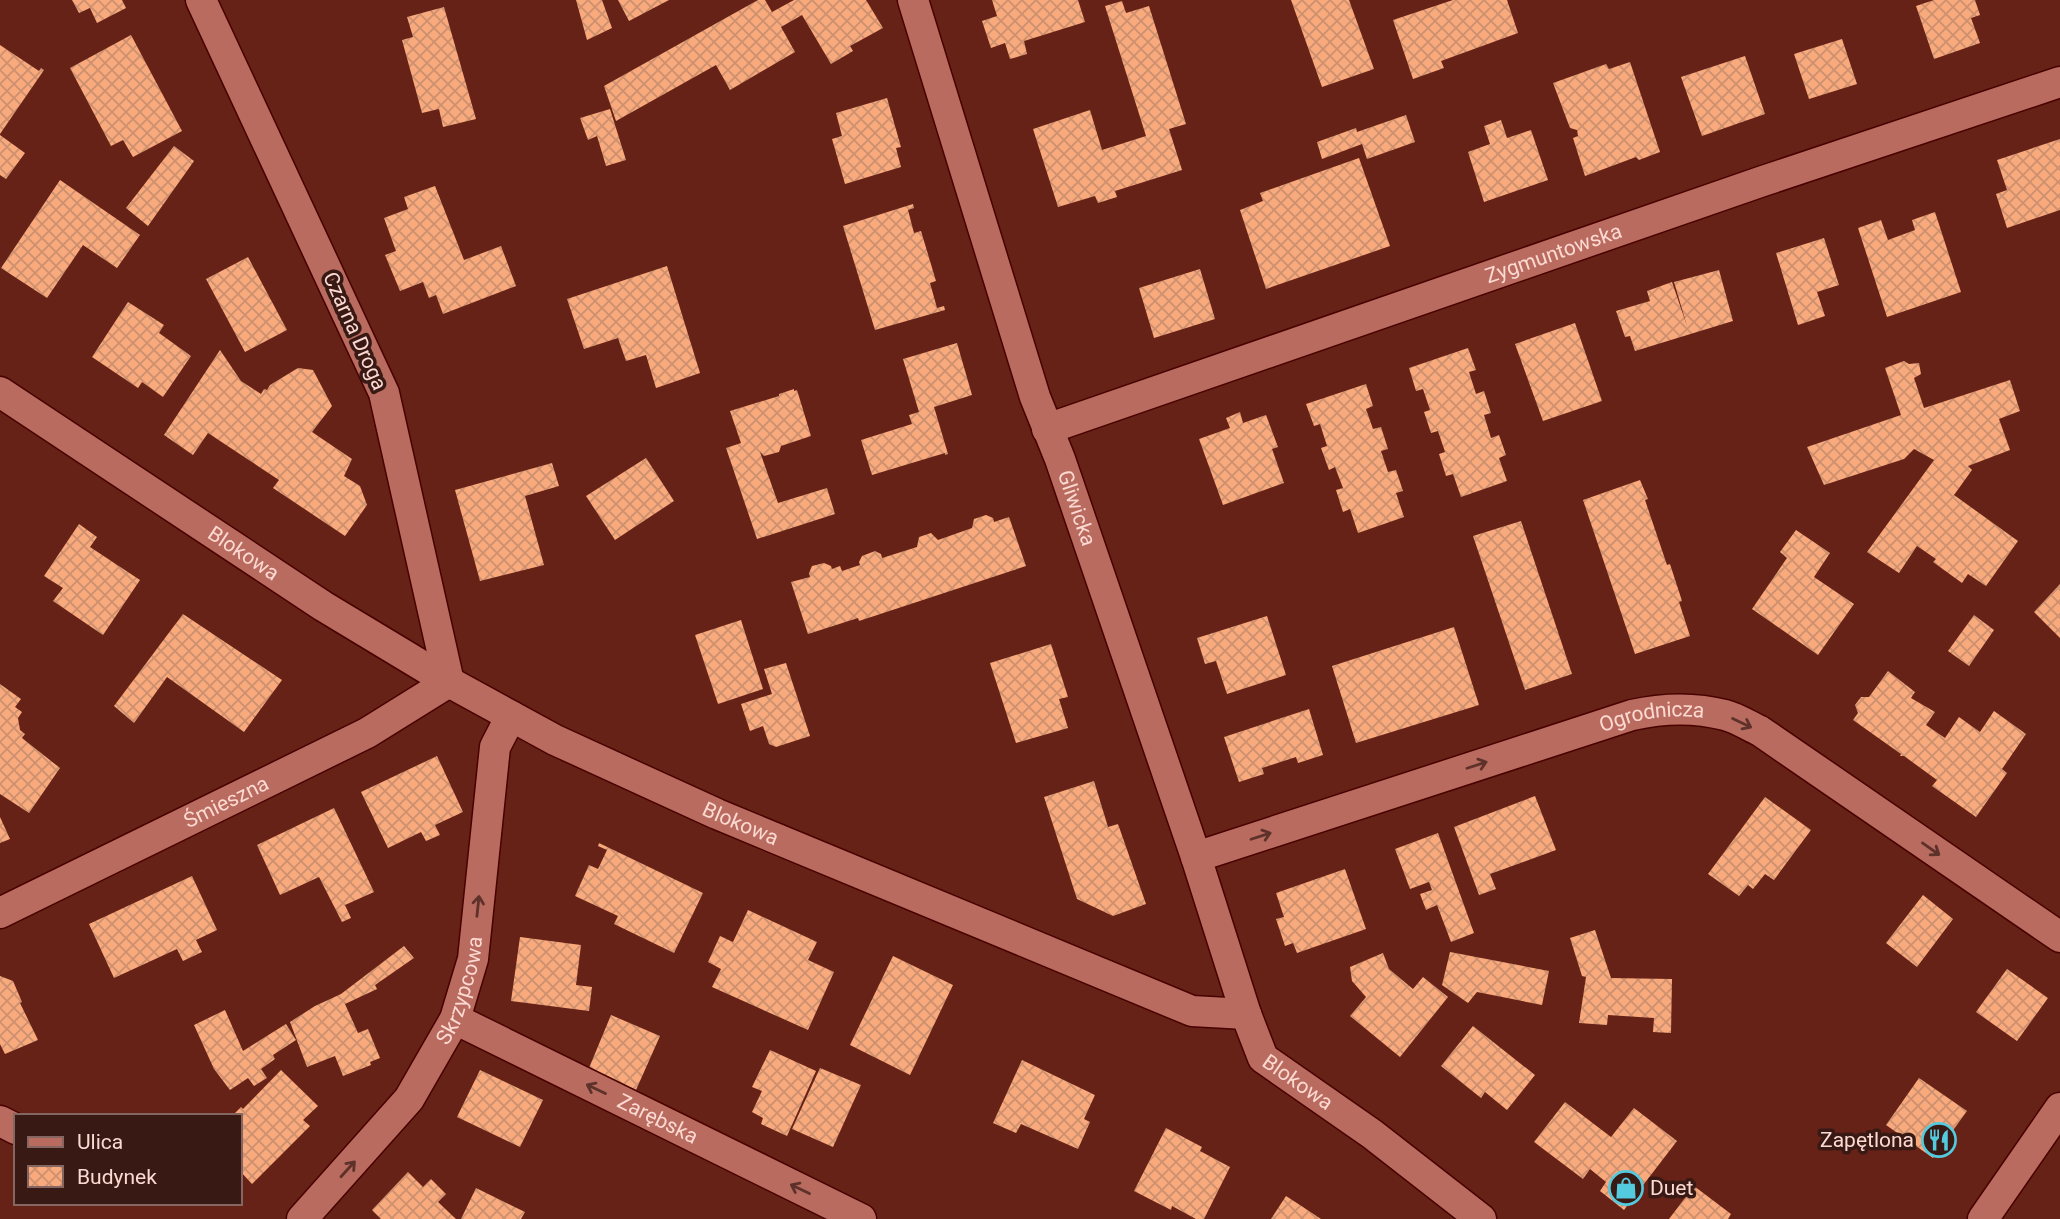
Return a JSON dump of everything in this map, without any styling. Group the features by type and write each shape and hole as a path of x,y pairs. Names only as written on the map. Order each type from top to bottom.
{"street":[{"name":"Czarna Droga","path":"201,0 384,393 449,682"},
{"name":"Gliwicka","path":"913,0 1035,397 1196,857 1245,1014"},
{"name":"Zygmuntowska","path":"1047,429 1750,185 2060,82"},
{"name":"Blokowa","path":"0,392 323,606 449,682 555,740 717,814 1192,1011 1245,1014 1264,1058 1372,1134 1481,1219"},
{"name":"Śmieszna","path":"0,913 367,733 449,682"},
{"name":"Ogrodnicza","path":"1196,857 1632,715 1662,708 1694,710 1727,715 1760,731 2060,937"},
{"name":"Skrzypcowa","path":"302,1219 409,1099 455,1019 473,959 495,747 511,716"},
{"name":"Zarębska","path":"455,1019 861,1219"},
{"path":"1983,1219 2060,1108"}],"building":[{"path":"72,0 122,0 126,8 97,23 90,8 79,13"},
{"path":"576,0 602,0 612,28 587,40"},
{"path":"618,0 669,0 629,21"},
{"path":"758,0 765,0 772,12 794,0 866,0 883,28 850,46 853,51 831,64 802,15 781,27 795,52 730,90 716,65 616,121 604,86"},
{"path":"992,0 1078,0 1085,22 1024,41 1027,54 1010,59 1005,43 991,48 982,21 997,16"},
{"path":"1291,0 1349,0 1374,69 1322,87"},
{"path":"1453,0 1507,0 1518,33 1441,61 1444,68 1413,79 1393,20"},
{"path":"1934,0 1975,0 1980,15 1971,18 1980,43 1934,59 1916,6"},
{"path":"1122,1 1126,13 1149,6 1186,124 1169,129 1182,170 1115,191 1117,197 1098,203 1095,196 1058,207 1033,129 1090,110 1102,150 1146,136 1105,6"},
{"path":"444,7 476,119 443,127 439,109 422,113 402,40 413,37 407,17"},
{"path":"131,35 182,131 133,157 123,140 111,146 70,68"},
{"path":"1842,39 1857,84 1809,99 1794,54"},
{"path":"0,45 39,71 41,68 44,70 0,134"},
{"path":"1745,56 1765,114 1702,136 1681,77"},
{"path":"1630,62 1660,152 1639,160 1636,157 1585,176 1573,138 1578,136 1577,130 1570,128 1553,83 1606,64 1609,69"},
{"path":"887,98 901,147 896,148 901,167 845,184 832,139 842,136 836,113"},
{"path":"610,109 626,160 606,166 597,136 588,140 580,118"},
{"path":"1406,115 1415,142 1367,159 1362,144 1322,159 1317,142"},
{"path":"1501,120 1507,138 1531,130 1548,180 1484,202 1468,152 1490,144 1484,126"},
{"path":"0,135 25,153 6,179 0,175"},
{"path":"2060,139 2060,210 2007,228 1996,194 2007,190 1997,160"},
{"path":"174,146 194,161 148,226 126,208"},
{"path":"1359,158 1390,246 1266,289 1240,210 1263,201 1260,193"},
{"path":"60,180 140,235 117,268 83,245 47,298 1,268"},
{"path":"435,186 464,260 501,246 516,286 443,314 436,295 429,298 423,282 400,291 385,255 396,251 384,218 408,209 404,197"},
{"path":"913,204 914,208 908,210 914,233 921,231 936,281 930,283 937,308 944,306 945,310 875,330 843,226"},
{"path":"1935,212 1961,292 1887,317 1858,228 1881,220 1888,240 1915,230 1912,220"},
{"path":"1824,238 1839,285 1817,292 1825,316 1798,325 1776,253"},
{"path":"248,257 287,330 245,352 206,279"},
{"path":"667,266 700,373 656,388 646,355 626,361 618,338 584,349 567,299"},
{"path":"1200,269 1215,319 1154,338 1139,288"},
{"path":"1719,270 1733,321 1635,351 1630,336 1625,337 1616,311 1650,301 1647,291 1672,282 1687,326 1674,282"},
{"path":"128,302 164,325 159,333 191,356 163,397 142,382 138,388 92,357"},
{"path":"1575,323 1602,401 1543,421 1515,344"},
{"path":"957,343 972,395 934,407 948,454 872,475 861,440 912,424 909,415 919,412 903,359"},
{"path":"1468,348 1476,370 1469,372 1476,394 1484,391 1491,413 1484,415 1491,438 1499,435 1506,455 1499,458 1507,481 1461,497 1453,474 1446,476 1439,454 1445,452 1438,431 1431,433 1424,412 1430,410 1423,389 1416,391 1409,368"},
{"path":"220,350 241,381 261,394 264,389 267,390 270,385 298,368 313,370 332,406 312,432 352,459 344,476 360,486 367,505 345,536 273,488 279,480 208,433 193,455 164,435"},
{"path":"1904,361 1909,364 1919,363 1921,374 1914,378 1924,408 2010,380 2020,411 1999,419 2010,450 1968,466 1972,470 1954,495 2018,541 1986,586 1968,574 1962,583 1933,562 1936,559 1917,546 1899,573 1867,552 1934,460 1914,449 1904,459 1824,485 1807,447 1901,415 1885,368"},
{"path":"1366,384 1373,406 1366,409 1373,429 1381,427 1388,449 1381,451 1388,472 1396,470 1403,491 1396,493 1404,517 1358,533 1350,509 1343,512 1336,490 1343,488 1335,467 1329,470 1321,448 1327,446 1320,424 1314,426 1306,404"},
{"path":"797,390 811,436 781,446 779,452 764,456 760,452 778,503 827,488 835,514 757,539 726,448 741,443 730,411"},
{"path":"1240,412 1243,423 1266,415 1278,447 1272,449 1284,483 1223,505 1199,439 1230,428 1226,418"},
{"path":"646,458 674,501 615,540 586,496"},
{"path":"552,463 559,486 525,496 544,565 480,581 455,490"},
{"path":"1640,480 1667,565 1670,564 1682,601 1679,602 1690,636 1635,654 1583,500"},
{"path":"986,515 993,518 994,522 1009,517 1026,566 859,621 858,618 808,634 791,582 810,577 812,566 824,563 832,569 840,566 842,571 860,565 862,556 875,551 881,554 882,558 917,547 919,537 931,533 938,540 972,528 974,519"},
{"path":"1521,521 1572,674 1525,690 1473,536"},
{"path":"79,524 97,537 90,547 140,580 103,635 53,601 63,588 44,576"},
{"path":"1796,530 1830,553 1814,577 1854,604 1818,655 1752,609 1787,558 1780,552"},
{"path":"2060,584 2060,638 2034,612"},
{"path":"183,614 282,680 244,732 167,677 134,723 114,706"},
{"path":"1974,615 1994,630 1969,666 1948,651"},
{"path":"1267,616 1286,675 1227,694 1216,661 1205,664 1197,638"},
{"path":"741,620 763,689 718,704 695,635"},
{"path":"1454,627 1479,705 1356,743 1332,666"},
{"path":"1051,644 1068,697 1059,699 1068,728 1016,743 990,663"},
{"path":"786,663 810,736 776,747 769,744 763,726 750,731 741,704 772,694 764,669"},
{"path":"1888,671 1915,692 1911,698 1935,712 1926,725 1945,738 1959,717 1980,732 1994,711 2026,734 2002,769 2007,773 1976,817 1932,786 1937,780 1853,720 1858,713 1855,705 1861,697 1869,697"},
{"path":"0,684 21,699 15,707 22,712 18,718 20,730 25,734 22,738 60,768 29,813 0,794"},
{"path":"1309,709 1323,755 1298,763 1296,757 1262,768 1264,774 1239,782 1224,737"},
{"path":"437,756 463,812 435,825 440,835 426,841 421,832 388,848 361,792"},
{"path":"1094,781 1108,827 1118,824 1146,904 1113,916 1077,899 1044,797"},
{"path":"1535,796 1556,850 1490,874 1496,889 1479,895 1454,827"},
{"path":"1765,797 1811,830 1774,880 1765,874 1753,889 1748,885 1739,896 1708,874"},
{"path":"334,808 374,892 345,905 351,918 342,922 319,877 280,895 257,845"},
{"path":"0,817 10,839 0,843"},
{"path":"1438,833 1474,933 1451,942 1437,905 1426,910 1420,894 1432,890 1429,882 1410,889 1395,849"},
{"path":"599,843 703,893 674,953 614,924 618,916 575,896 589,865 598,869 607,850 598,846"},
{"path":"1345,869 1366,929 1297,953 1293,943 1285,946 1276,919 1284,917 1276,893"},
{"path":"192,876 217,930 196,940 202,952 183,961 177,949 114,978 89,924"},
{"path":"1923,895 1953,919 1917,967 1886,943"},
{"path":"748,910 817,942 808,960 834,972 808,1030 712,987 721,969 708,962 720,936 733,942"},
{"path":"1595,930 1611,978 1672,979 1671,1033 1653,1032 1654,1018 1608,1015 1607,1025 1579,1023 1586,977 1582,976 1570,938"},
{"path":"520,937 581,945 576,985 592,987 589,1011 511,1001"},
{"path":"404,946 414,958 375,985 377,989 345,1004 358,1033 368,1029 380,1058 370,1062 371,1065 343,1076 335,1056 307,1067 290,1022 341,994"},
{"path":"1450,952 1549,971 1542,1005 1477,992 1468,1003 1442,985"},
{"path":"1383,953 1389,969 1413,989 1423,977 1448,997 1400,1057 1350,1016 1366,997 1352,981 1350,967"},
{"path":"893,956 953,985 910,1075 850,1045"},
{"path":"2007,969 2048,998 2017,1041 1976,1012"},
{"path":"0,976 13,981 22,1002 20,1003 38,1040 5,1054 0,1044"},
{"path":"225,1010 243,1051 286,1024 296,1040 273,1055 275,1059 261,1069 267,1078 254,1086 248,1078 230,1090 214,1069 194,1025"},
{"path":"611,1015 660,1036 636,1090 589,1068"},
{"path":"1473,1026 1535,1075 1507,1110 1485,1092 1481,1098 1441,1066"},
{"path":"770,1050 816,1071 787,1136 761,1124 763,1118 752,1112 762,1091 752,1087"},
{"path":"1022,1060 1095,1095 1084,1119 1090,1122 1078,1149 1021,1124 1016,1133 993,1123"},
{"path":"820,1068 861,1085 833,1147 792,1129"},
{"path":"281,1070 318,1106 303,1120 310,1126 252,1184 242,1173 242,1114 234,1114 241,1107 243,1109"},
{"path":"480,1070 543,1100 520,1147 457,1117"},
{"path":"1919,1078 1967,1111 1933,1158 1886,1125"},
{"path":"1565,1102 1611,1137 1634,1108 1677,1141 1624,1210 1600,1191 1606,1182 1590,1169 1583,1179 1534,1142"},
{"path":"1166,1128 1202,1147 1200,1151 1230,1167 1204,1219 1196,1219 1172,1206 1171,1210 1134,1191"},
{"path":"408,1172 423,1187 431,1179 446,1194 438,1202 456,1219 381,1219 372,1210"},
{"path":"1694,1186 1731,1214 1728,1219 1669,1219"},
{"path":"476,1188 525,1212 521,1219 461,1219"},
{"path":"1286,1196 1303,1207 1321,1219 1271,1219"}],"place":[{"name":"Zapętlona","path":"1939,1140"},
{"name":"Duet","path":"1626,1188"}]}
